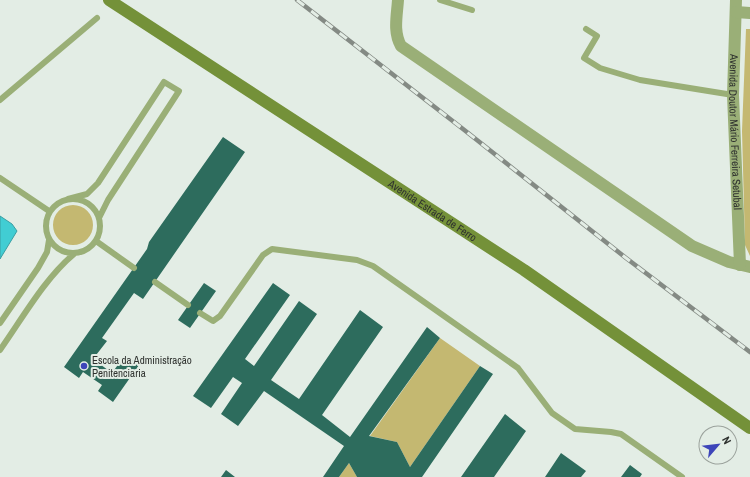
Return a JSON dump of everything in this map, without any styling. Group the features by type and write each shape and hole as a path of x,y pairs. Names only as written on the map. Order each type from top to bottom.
{"street":[{"name":"Avenida Estrada de Ferro","path":"109,0 524,270 750,428"},
{"path":"398,0 396,28 397,38 401,46 692,246 729,262 745,266"},
{"name":"Avenida Doutor Mário Ferreira Setubal","path":"736,0 733,95 745,266"},
{"path":"736,12 750,13"}],"lane":[{"path":"440,0 472,10"},
{"path":"0,100 97,18"},
{"path":"586,29 597,36 584,58 600,68 640,80 733,95"},
{"path":"74,254 60,250 49,240 45,226 49,211 54,205 61,201 87,194 98,183 164,82 179,91 108,200 99,218"},
{"path":"0,178 49,211"},
{"path":"0,350 51,277 62,264 74,254 90,248 96,241 100,226 96,211 84,201 68,199"},
{"path":"0,323 38,268 47,252 49,240"},
{"path":"96,241 134,268"},
{"path":"200,313 213,321 220,316 262,255 272,249 357,260 373,266 518,368 552,413 575,429 621,434 682,477"},
{"path":"155,282 188,305"}],"shaded area":[{"path":"746,29 750,29 750,256 745,245 742,131"},
{"path":"77,205 84,208 90,214 93,225 92,233 84,242 77,245 69,245 62,242 54,233 53,221 56,214 65,206"},
{"path":"440,338 480,366 410,467 397,442 370,436"},
{"path":"349,463 357,477 339,477"}],"water":[{"path":"0,216 12,224 17,231 0,259"}],"building":[{"path":"223,137 245,152 143,299 134,293 102,338 107,341 93,359 112,373 125,355 139,365 113,402 98,391 102,385 83,372 79,378 64,367"},
{"path":"204,283 216,291 190,328 178,320"},
{"path":"273,283 290,295 245,359 254,366 299,301 317,314 271,380 299,399 360,310 383,327 322,415 350,437 427,327 440,338 369,436 397,442 410,467 480,366 493,374 422,477 357,477 349,463 339,477 323,477 344,446 264,391 238,426 221,414 242,383 233,377 211,408 193,396"},
{"path":"505,414 526,431 494,477 461,477"},
{"path":"561,453 586,471 581,477 545,477"},
{"path":"630,465 642,474 640,477 621,477"},
{"path":"226,470 235,477 221,477"}],"railway":[{"path":"297,0 626,258 750,352"}],"place":[{"name":"Escola da Administração Penitenciaria","path":"84,366"}]}
